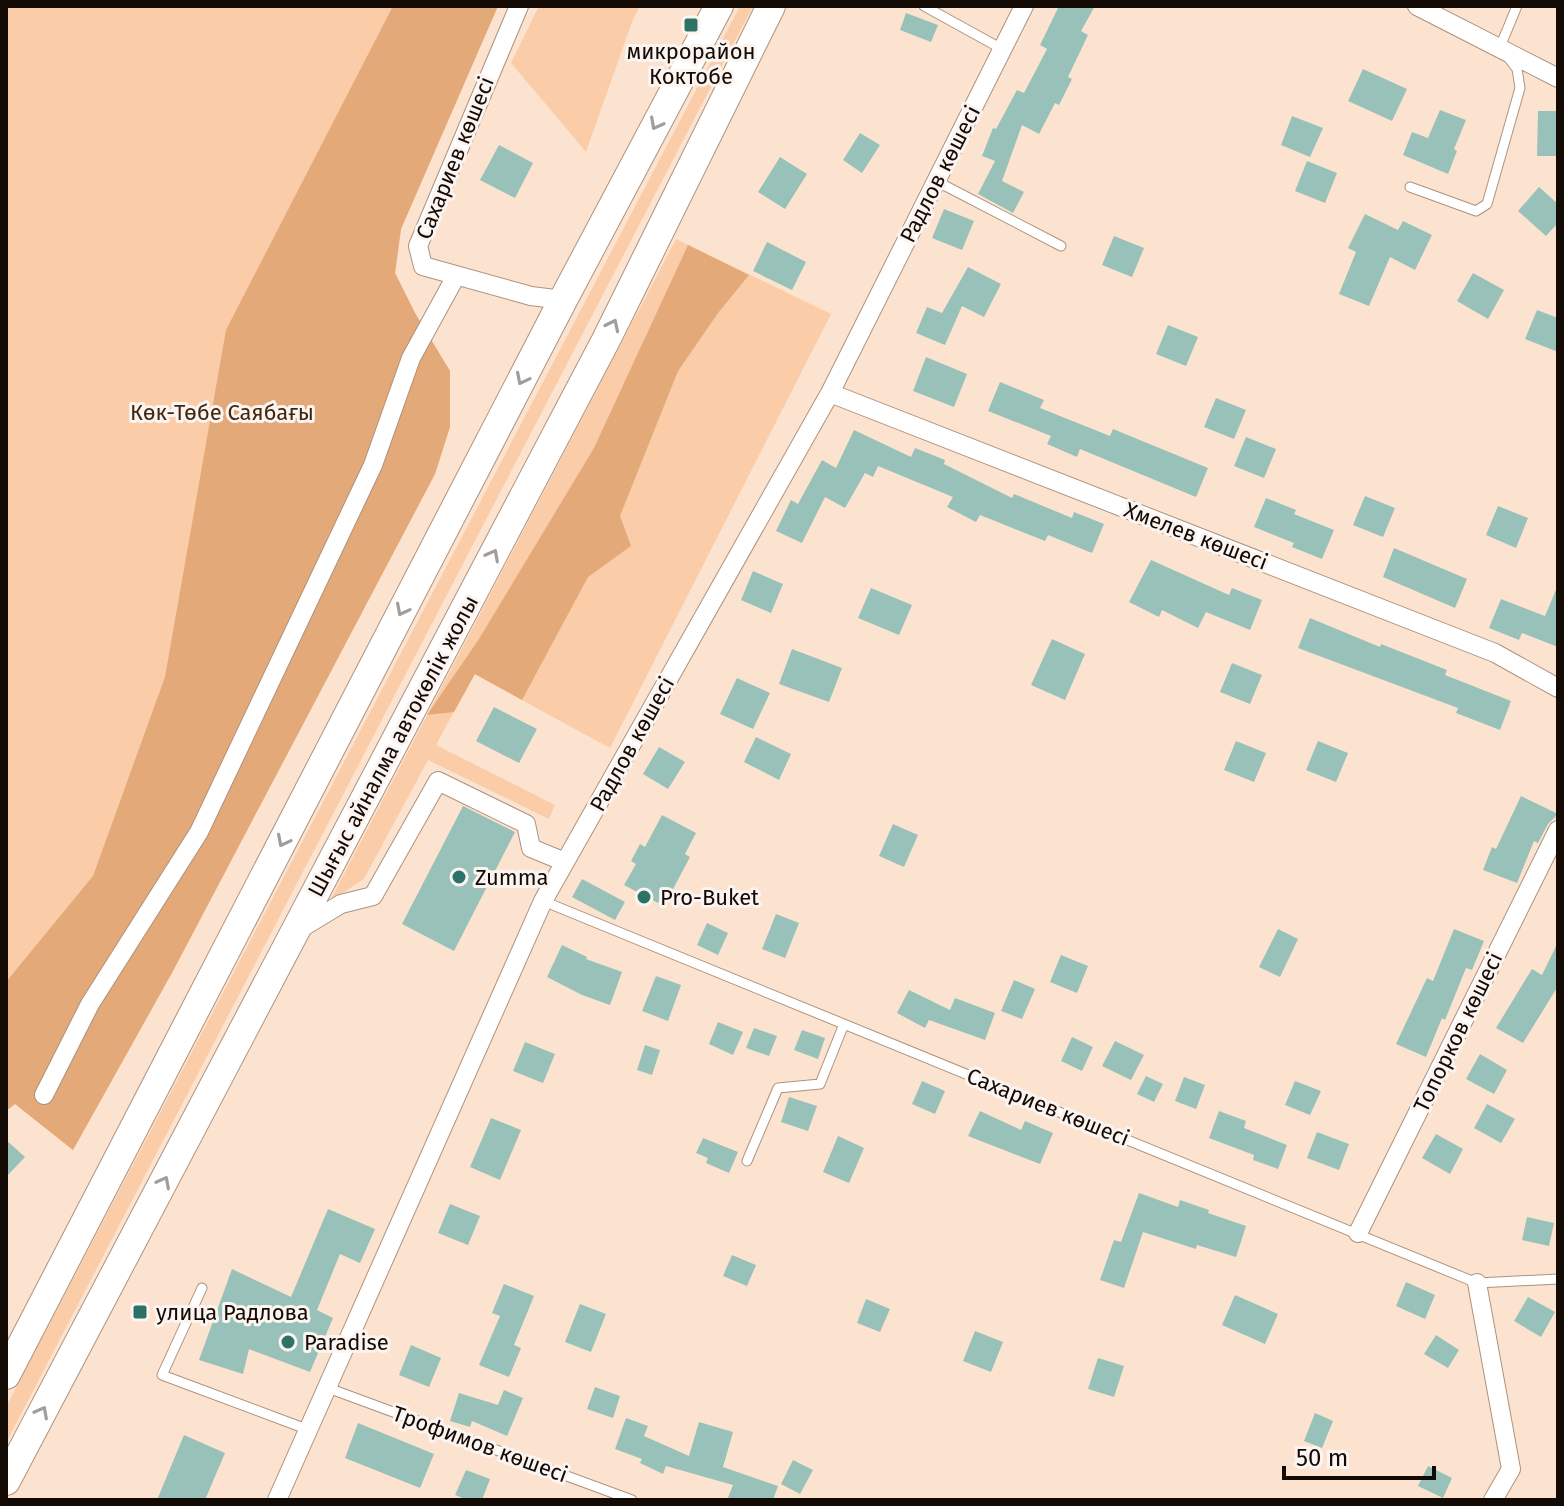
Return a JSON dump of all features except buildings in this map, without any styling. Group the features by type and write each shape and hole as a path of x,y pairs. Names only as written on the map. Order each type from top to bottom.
{"main road":[{"path":"6,1375 563,300 719,6"},
{"name":"Шығыс айналма автокөлік жолы","path":"6,1481 606,340 771,6"}],"street":[{"name":"Сахариев көшесі","path":"519,6 418,246 423,266 531,296 563,300"},
{"name":"Радлов көшесі","path":"277,1500 543,901 830,393 1024,6"},
{"path":"1417,6 1558,78"},
{"path":"44,1095 90,1004 199,832 373,465 411,358 456,276"},
{"name":"Хмелев көшесі","path":"830,393 1495,653 1558,688"},
{"path":"296,931 341,904 373,896 438,781 526,824 531,848 565,862"},
{"name":"Топорков көшесі","path":"1358,1233 1558,830"},
{"path":"1477,1283 1511,1469 1493,1500"}],"lane":[{"path":"924,6 1002,49"},
{"path":"1410,187 1476,211 1487,204 1520,88 1517,69 1500,47 1517,6"},
{"path":"936,181 1061,246"},
{"name":"Сахариев көшесі","path":"543,901 1477,1283 1558,1279"},
{"path":"747,1161 778,1088 820,1084 844,1024"},
{"path":"202,1288 162,1375 309,1430"},
{"name":"Трофимов көшесі","path":"328,1388 632,1500"}],"green space":[{"name":"Көк-Төбе Саябағы","path":"6,6 498,6 401,229 395,273 450,371 450,427 435,474 173,971 73,1150 15,1104 6,1111"},
{"path":"393,6 498,6 401,229 395,273 450,371 450,427 435,474 173,971 73,1150 15,1104 6,1111 6,982 93,876 165,677 226,330"},
{"path":"539,6 640,6 586,152 511,63"},
{"path":"740,6 753,6 6,1443 6,1407"},
{"path":"676,239 831,314 610,748 474,674 436,745 555,805 549,819 428,760 364,879 330,901"},
{"path":"688,245 749,275 678,371 620,516 631,546 588,577 522,700 475,674 454,712 427,715 479,639 594,448"}],"place":[{"name":"микрорайон Коктобе","path":"691,25"},
{"name":"Zumma","path":"459,877"},
{"name":"Pro-Buket","path":"644,897"},
{"name":"улица Радлова","path":"140,1312"},
{"name":"Paradise","path":"288,1342"}]}
